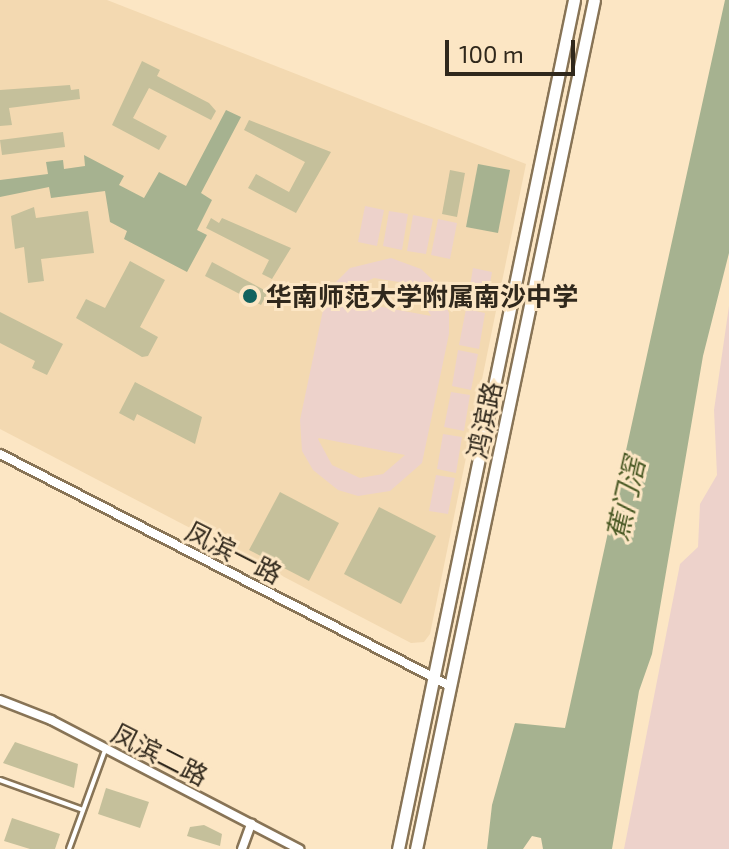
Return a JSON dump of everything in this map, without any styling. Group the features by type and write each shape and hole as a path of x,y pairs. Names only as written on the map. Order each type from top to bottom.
{"street":[{"name":"鸿滨路","path":"398,849 574,0"},
{"name":"鸿滨路","path":"416,849 594,0"},
{"name":"凤滨一路","path":"0,454 450,686"},
{"name":"凤滨二路","path":"0,700 105,749 299,849"},
{"path":"242,849 251,824"}],"lane":[{"path":"69,849 105,749"},
{"path":"1,782 83,810"}],"shaded area":[{"name":"华南师范大学附属南沙中学","path":"0,0 107,0 526,164 430,634 424,642 411,643 0,429"},
{"path":"365,206 384,210 377,246 358,242"},
{"path":"389,211 408,214 402,250 383,246"},
{"path":"413,215 433,219 426,254 407,251"},
{"path":"438,219 457,223 450,259 431,255"},
{"path":"391,258 421,269 437,284 449,313 449,334 422,463 390,491 358,496 338,490 313,470 302,451 300,420 327,291 350,268","holes":["374,278 411,284 431,316 344,300 353,288","319,438 405,455 383,474 360,478 332,465"]},
{"path":"473,268 492,272 486,307 467,304"},
{"path":"729,306 729,849 624,849 680,564 698,547 700,504 717,475 714,410"},
{"path":"466,309 485,313 479,349 459,345"},
{"path":"458,350 478,354 471,390 452,386"},
{"path":"451,392 470,395 464,431 444,427"},
{"path":"443,434 462,437 456,473 437,469"},
{"path":"436,475 455,478 448,514 429,511"}],"water":[{"name":"蕉门滘","path":"725,0 729,0 729,253 703,356 652,654 639,691 612,849 543,849 541,838 532,836 523,849 487,849 492,805 515,723 565,728"},
{"path":"226,110 241,117 201,193 212,200 197,230 207,235 187,272 124,239 127,231 110,222 105,191 51,198 49,187 0,197 0,180 48,174 46,162 63,160 64,169 85,166 84,155 124,176 119,185 144,198 159,172 186,186"},
{"path":"478,164 510,170 498,233 466,227"}],"building":[{"path":"142,61 160,70 157,76 209,103 216,111 211,120 149,88 133,118 167,136 159,150 112,125"},
{"path":"70,85 71,90 79,89 80,99 9,108 12,125 0,126 0,90"},
{"path":"249,120 331,152 296,213 248,188 256,174 289,192 305,162 244,130"},
{"path":"63,132 65,147 2,155 0,140"},
{"path":"450,170 465,173 457,217 442,214"},
{"path":"34,207 36,218 88,211 94,253 41,259 44,281 28,283 24,247 15,249 11,216"},
{"path":"211,218 219,223 222,218 291,248 272,279 262,274 269,260 206,228"},
{"path":"130,261 165,280 140,327 158,337 148,356 142,357 76,318 86,299 105,308"},
{"path":"212,262 268,292 261,305 205,276"},
{"path":"0,312 63,344 47,375 32,368 35,361 0,343"},
{"path":"135,382 202,417 195,444 137,414 134,421 119,413"},
{"path":"280,492 339,523 309,581 249,550"},
{"path":"379,507 436,536 401,604 344,574"},
{"path":"15,742 78,764 74,788 3,763"},
{"path":"106,788 149,802 140,828 98,814"},
{"path":"12,818 60,834 55,849 30,849 4,841"},
{"path":"204,825 222,834 220,846 187,836 190,827"}],"place":[{"name":"华南师范大学附属南沙中学","path":"250,296"}]}
